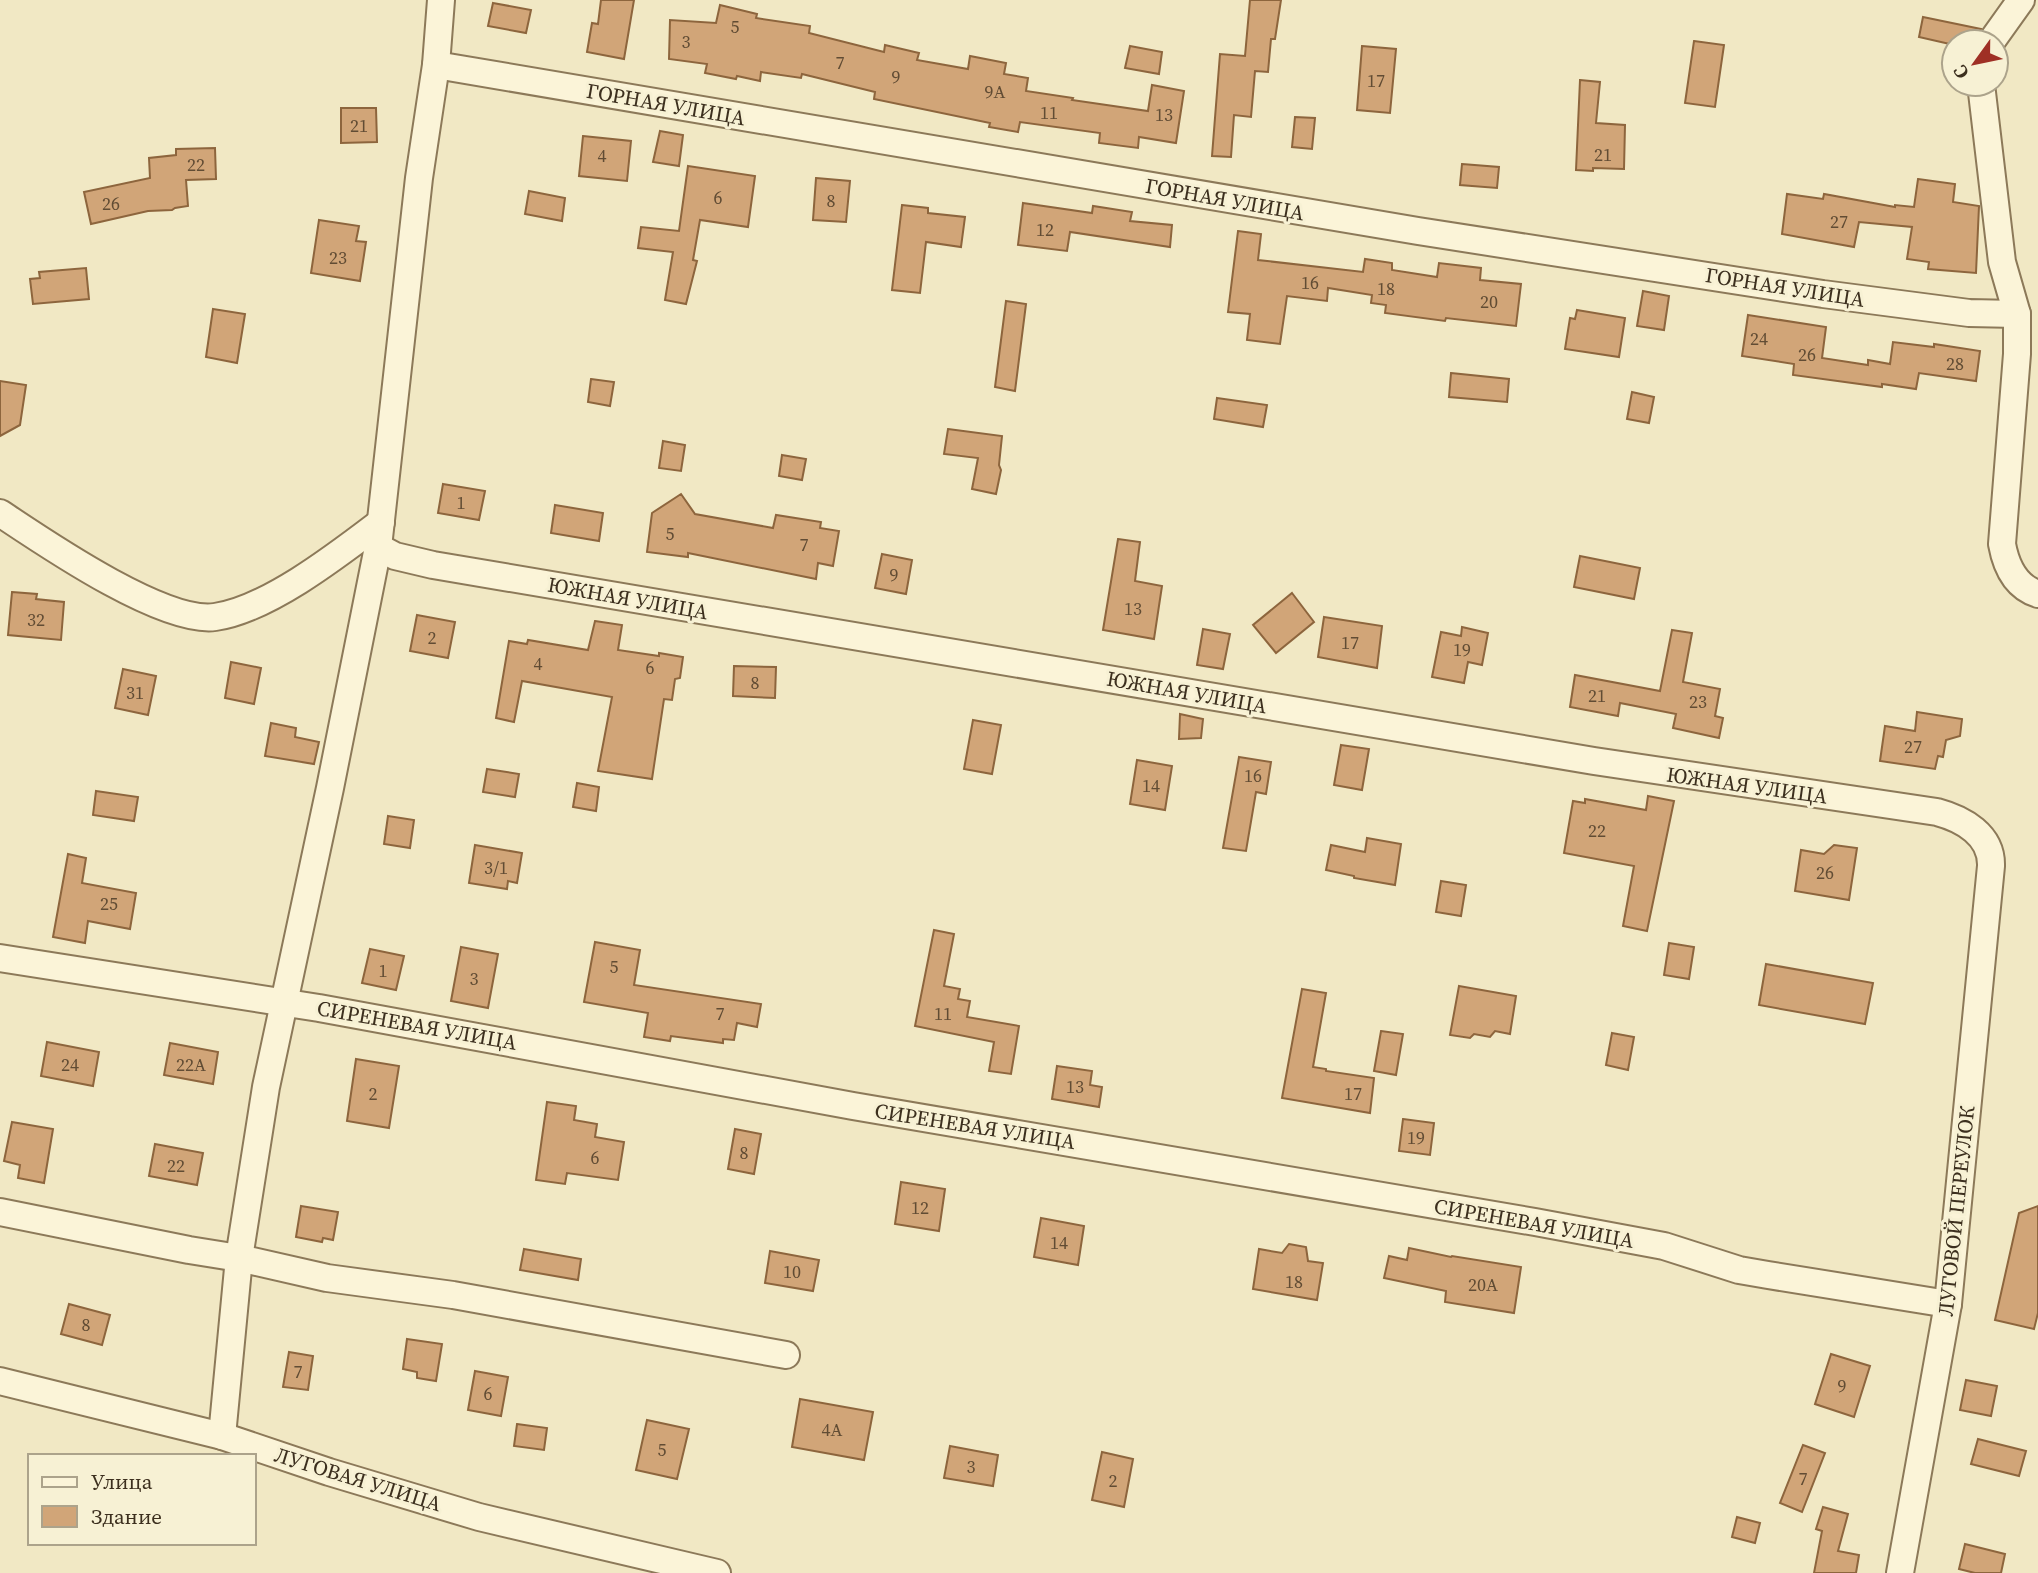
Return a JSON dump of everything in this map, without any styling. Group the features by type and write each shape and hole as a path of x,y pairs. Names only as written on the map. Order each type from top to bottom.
{"street":[{"path":"222,1436 239,1258 266,1087 333,776 380,534 419,177 436,65 441,0"},
{"path":"2001,28 2021,0"},
{"name":"ГОРНАЯ УЛИЦА","path":"436,65 1418,231 1850,297 1969,313 2017,314"},
{"path":"1983,98 2002,262 2017,314 2017,354 2001,544 2007,563 2019,583 2038,594"},
{"path":"0,513 70,557 151,602 176,612 206,617 244,608 380,534"},
{"name":"ЮЖНАЯ УЛИЦА","path":"380,534 409,561 445,568 1594,761 1937,812 1964,822 1989,847"},
{"name":"ЛУГОВОЙ ПЕРЕУЛОК","path":"1900,1573 1948,1304 1982,975 1992,861 1989,847"},
{"name":"СИРЕНЕВАЯ УЛИЦА","path":"0,958 283,1002 853,1106 1664,1246 1739,1270 1948,1304"},
{"path":"0,1212 239,1258 327,1278 453,1295 786,1356"},
{"name":"ЛУГОВАЯ УЛИЦА","path":"0,1381 222,1436 329,1472 479,1517 717,1573"}],"building":[{"path":"601,0 634,0 624,59 587,52 592,23 598,24"},
{"path":"1250,0 1281,0 1275,39 1271,39 1268,72 1255,71 1251,117 1234,115 1231,157 1212,156 1220,54 1245,56"},
{"path":"493,3 531,10 526,33 488,26"},
{"path":"720,5 757,14 756,18 810,26 809,33 884,52 885,45 919,53 917,60 968,69 970,56 1006,63 1004,74 1028,78 1026,91 1073,98 1072,100 1148,111 1152,85 1184,91 1176,143 1139,137 1138,148 1099,143 1100,133 1020,122 1018,132 989,127 990,123 874,99 875,92 802,74 801,78 761,72 760,81 737,76 736,79 705,73 707,64 669,59 670,20 716,23"},
{"path":"1923,17 1976,28 1940,28 1940,42 1919,37"},
{"path":"1694,41 1724,45 1715,107 1685,103"},
{"path":"1130,46 1162,52 1159,74 1125,68"},
{"path":"1362,46 1396,49 1390,113 1357,110"},
{"path":"1580,80 1600,82 1596,123 1625,125 1624,169 1576,170"},
{"path":"341,108 376,108 377,142 341,143"},
{"path":"1295,117 1315,118 1312,149 1292,147"},
{"path":"660,131 683,135 679,166 653,162"},
{"path":"583,136 631,141 627,181 579,176"},
{"path":"215,148 216,179 186,180 188,206 148,211 91,224 84,192 150,178 149,158 176,155 176,149"},
{"path":"1462,164 1499,167 1497,188 1460,185"},
{"path":"688,166 755,176 748,227 700,220 693,260 697,261 686,304 665,300 673,252 638,248 641,227 679,231"},
{"path":"816,178 850,181 846,222 813,220"},
{"path":"1918,179 1955,184 1953,202 1979,206 1976,273 1928,269 1929,262 1907,259 1912,227 1859,222 1854,247 1782,234 1787,194 1823,199 1824,194 1895,207 1914,207"},
{"path":"529,191 565,198 562,221 525,214"},
{"path":"1023,203 1092,213 1093,206 1132,212 1130,221 1172,225 1170,247 1070,232 1067,251 1018,245"},
{"path":"902,205 928,208 928,213 965,217 961,247 926,242 920,293 892,290"},
{"path":"319,220 359,226 356,241 366,242 360,281 311,273"},
{"path":"1238,231 1261,234 1258,260 1363,272 1365,259 1392,263 1392,270 1437,277 1439,263 1481,268 1480,280 1521,284 1516,326 1385,313 1386,305 1371,303 1372,295 1328,288 1327,301 1287,296 1280,344 1247,340 1250,314 1228,312"},
{"path":"86,268 89,299 33,304 30,279 40,278 39,272"},
{"path":"1643,291 1669,296 1664,330 1637,326"},
{"path":"1006,301 1026,304 1015,391 995,387"},
{"path":"213,309 245,314 237,363 206,357"},
{"path":"1577,310 1625,318 1619,357 1565,349 1570,318 1575,319"},
{"path":"1748,315 1826,327 1822,358 1868,365 1868,360 1890,364 1893,342 1934,347 1934,344 1980,351 1976,381 1919,373 1916,389 1793,375 1794,364 1742,356"},
{"path":"1451,373 1509,379 1507,402 1449,397"},
{"path":"591,379 614,382 610,406 588,402"},
{"path":"0,381 26,385 20,425 0,436"},
{"path":"1632,392 1654,397 1649,423 1627,419"},
{"path":"1217,398 1267,405 1263,427 1214,419"},
{"path":"948,429 1002,436 999,465 1001,470 996,494 972,489 978,458 944,454"},
{"path":"663,441 685,445 681,471 659,468"},
{"path":"782,455 806,459 802,480 779,476"},
{"path":"443,484 485,491 479,520 438,513"},
{"path":"681,494 695,514 773,528 776,515 821,522 820,528 839,531 833,566 818,563 816,579 688,553 688,557 647,552 652,513"},
{"path":"555,505 603,513 599,541 551,533"},
{"path":"1118,539 1140,542 1135,581 1162,586 1154,639 1103,630"},
{"path":"882,554 912,560 906,594 875,588"},
{"path":"1580,556 1640,568 1634,599 1574,587"},
{"path":"12,592 37,594 36,599 64,602 61,640 8,635"},
{"path":"1292,593 1314,622 1276,653 1253,625"},
{"path":"417,615 455,622 448,658 410,651"},
{"path":"1324,617 1382,626 1377,668 1318,657"},
{"path":"595,621 622,625 618,650 683,657 680,678 675,679 672,700 664,699 652,779 598,771 612,697 522,681 514,722 496,718 509,641 527,644 528,640 588,650"},
{"path":"1462,627 1488,633 1482,665 1468,662 1464,683 1432,677 1441,632 1461,636"},
{"path":"1203,629 1230,634 1223,669 1197,665"},
{"path":"1672,630 1692,633 1683,682 1720,689 1715,716 1723,718 1719,738 1673,728 1676,714 1620,703 1618,716 1570,707 1575,675 1660,691"},
{"path":"231,662 261,668 254,704 225,698"},
{"path":"734,666 776,667 775,698 733,696"},
{"path":"123,669 156,676 148,715 115,708"},
{"path":"1917,712 1962,719 1960,736 1946,740 1943,757 1938,756 1935,769 1880,761 1885,726 1915,731"},
{"path":"1180,714 1203,719 1201,738 1179,739"},
{"path":"973,720 1001,725 992,774 964,769"},
{"path":"271,723 296,728 295,737 319,742 314,764 265,756"},
{"path":"1341,745 1369,749 1362,790 1334,785"},
{"path":"1239,757 1271,762 1266,794 1256,792 1246,851 1223,848"},
{"path":"1137,760 1172,766 1165,810 1130,804"},
{"path":"487,769 519,774 515,797 483,792"},
{"path":"577,783 599,787 596,811 573,807"},
{"path":"96,791 138,797 134,821 93,815"},
{"path":"1648,796 1674,801 1647,931 1623,926 1634,866 1564,853 1573,801 1585,803 1585,799 1646,810"},
{"path":"388,816 414,820 410,848 384,844"},
{"path":"1367,838 1401,844 1395,885 1326,870 1331,845 1365,852"},
{"path":"475,845 522,853 517,883 508,881 507,889 469,883"},
{"path":"1834,845 1857,848 1849,900 1795,891 1801,850 1824,854"},
{"path":"68,854 86,858 82,883 136,893 130,929 88,921 85,943 53,937"},
{"path":"1441,881 1466,885 1461,916 1436,912"},
{"path":"934,930 954,934 944,986 960,989 958,999 970,1001 967,1017 1019,1026 1011,1074 989,1071 994,1042 915,1026"},
{"path":"595,942 640,950 634,985 761,1004 757,1027 737,1023 734,1040 723,1039 723,1043 671,1036 670,1041 644,1037 648,1013 584,1002"},
{"path":"1669,943 1694,947 1689,979 1664,975"},
{"path":"461,947 498,954 488,1008 451,1001"},
{"path":"370,949 404,956 396,990 362,983"},
{"path":"1766,964 1873,983 1865,1024 1759,1005"},
{"path":"1459,986 1516,996 1510,1034 1495,1031 1490,1037 1474,1034 1470,1038 1450,1035"},
{"path":"1302,989 1326,993 1313,1067 1374,1078 1370,1113 1282,1098"},
{"path":"1381,1031 1403,1034 1396,1075 1374,1071"},
{"path":"1612,1033 1634,1037 1628,1070 1606,1065"},
{"path":"47,1042 99,1052 93,1086 41,1076"},
{"path":"170,1043 218,1052 213,1084 164,1075"},
{"path":"356,1059 399,1066 389,1128 347,1121"},
{"path":"1057,1066 1092,1071 1090,1085 1102,1087 1099,1107 1052,1099"},
{"path":"547,1102 576,1106 574,1120 597,1124 595,1137 624,1142 618,1180 567,1173 565,1184 536,1180"},
{"path":"1403,1119 1434,1123 1430,1155 1399,1151"},
{"path":"12,1122 53,1129 44,1183 18,1178 20,1165 4,1161"},
{"path":"735,1129 761,1134 754,1174 728,1169"},
{"path":"155,1144 203,1153 197,1185 149,1176"},
{"path":"901,1182 945,1189 939,1231 895,1224"},
{"path":"301,1206 338,1212 333,1240 323,1238 322,1242 296,1237"},
{"path":"2038,1206 2038,1313 2034,1329 1995,1320 2019,1213"},
{"path":"1041,1218 1084,1226 1078,1265 1034,1257"},
{"path":"1289,1244 1306,1247 1308,1261 1323,1263 1317,1300 1253,1289 1259,1249 1282,1253"},
{"path":"1409,1248 1521,1267 1514,1313 1445,1302 1446,1291 1384,1278 1389,1256 1407,1260"},
{"path":"524,1249 581,1259 578,1280 520,1270"},
{"path":"770,1251 819,1260 813,1291 765,1283"},
{"path":"69,1304 110,1315 102,1345 61,1334"},
{"path":"407,1339 442,1344 436,1381 417,1378 417,1372 403,1369"},
{"path":"289,1352 313,1356 308,1390 283,1387"},
{"path":"1831,1354 1870,1366 1854,1417 1815,1404"},
{"path":"475,1371 508,1377 501,1416 468,1410"},
{"path":"1966,1380 1997,1386 1991,1416 1960,1410"},
{"path":"800,1399 873,1412 864,1460 792,1447"},
{"path":"647,1420 689,1429 677,1479 636,1470"},
{"path":"517,1424 547,1428 544,1450 514,1446"},
{"path":"1978,1439 2026,1451 2019,1476 1971,1464"},
{"path":"1803,1445 1825,1453 1802,1512 1780,1503"},
{"path":"950,1446 998,1455 993,1486 944,1478"},
{"path":"1102,1452 1133,1459 1124,1507 1092,1500"},
{"path":"1823,1507 1848,1514 1838,1551 1859,1555 1856,1573 1814,1573 1822,1531 1816,1529"},
{"path":"1737,1517 1760,1523 1755,1543 1732,1537"},
{"path":"1965,1544 2005,1554 2001,1573 1975,1573 1959,1569"}]}
